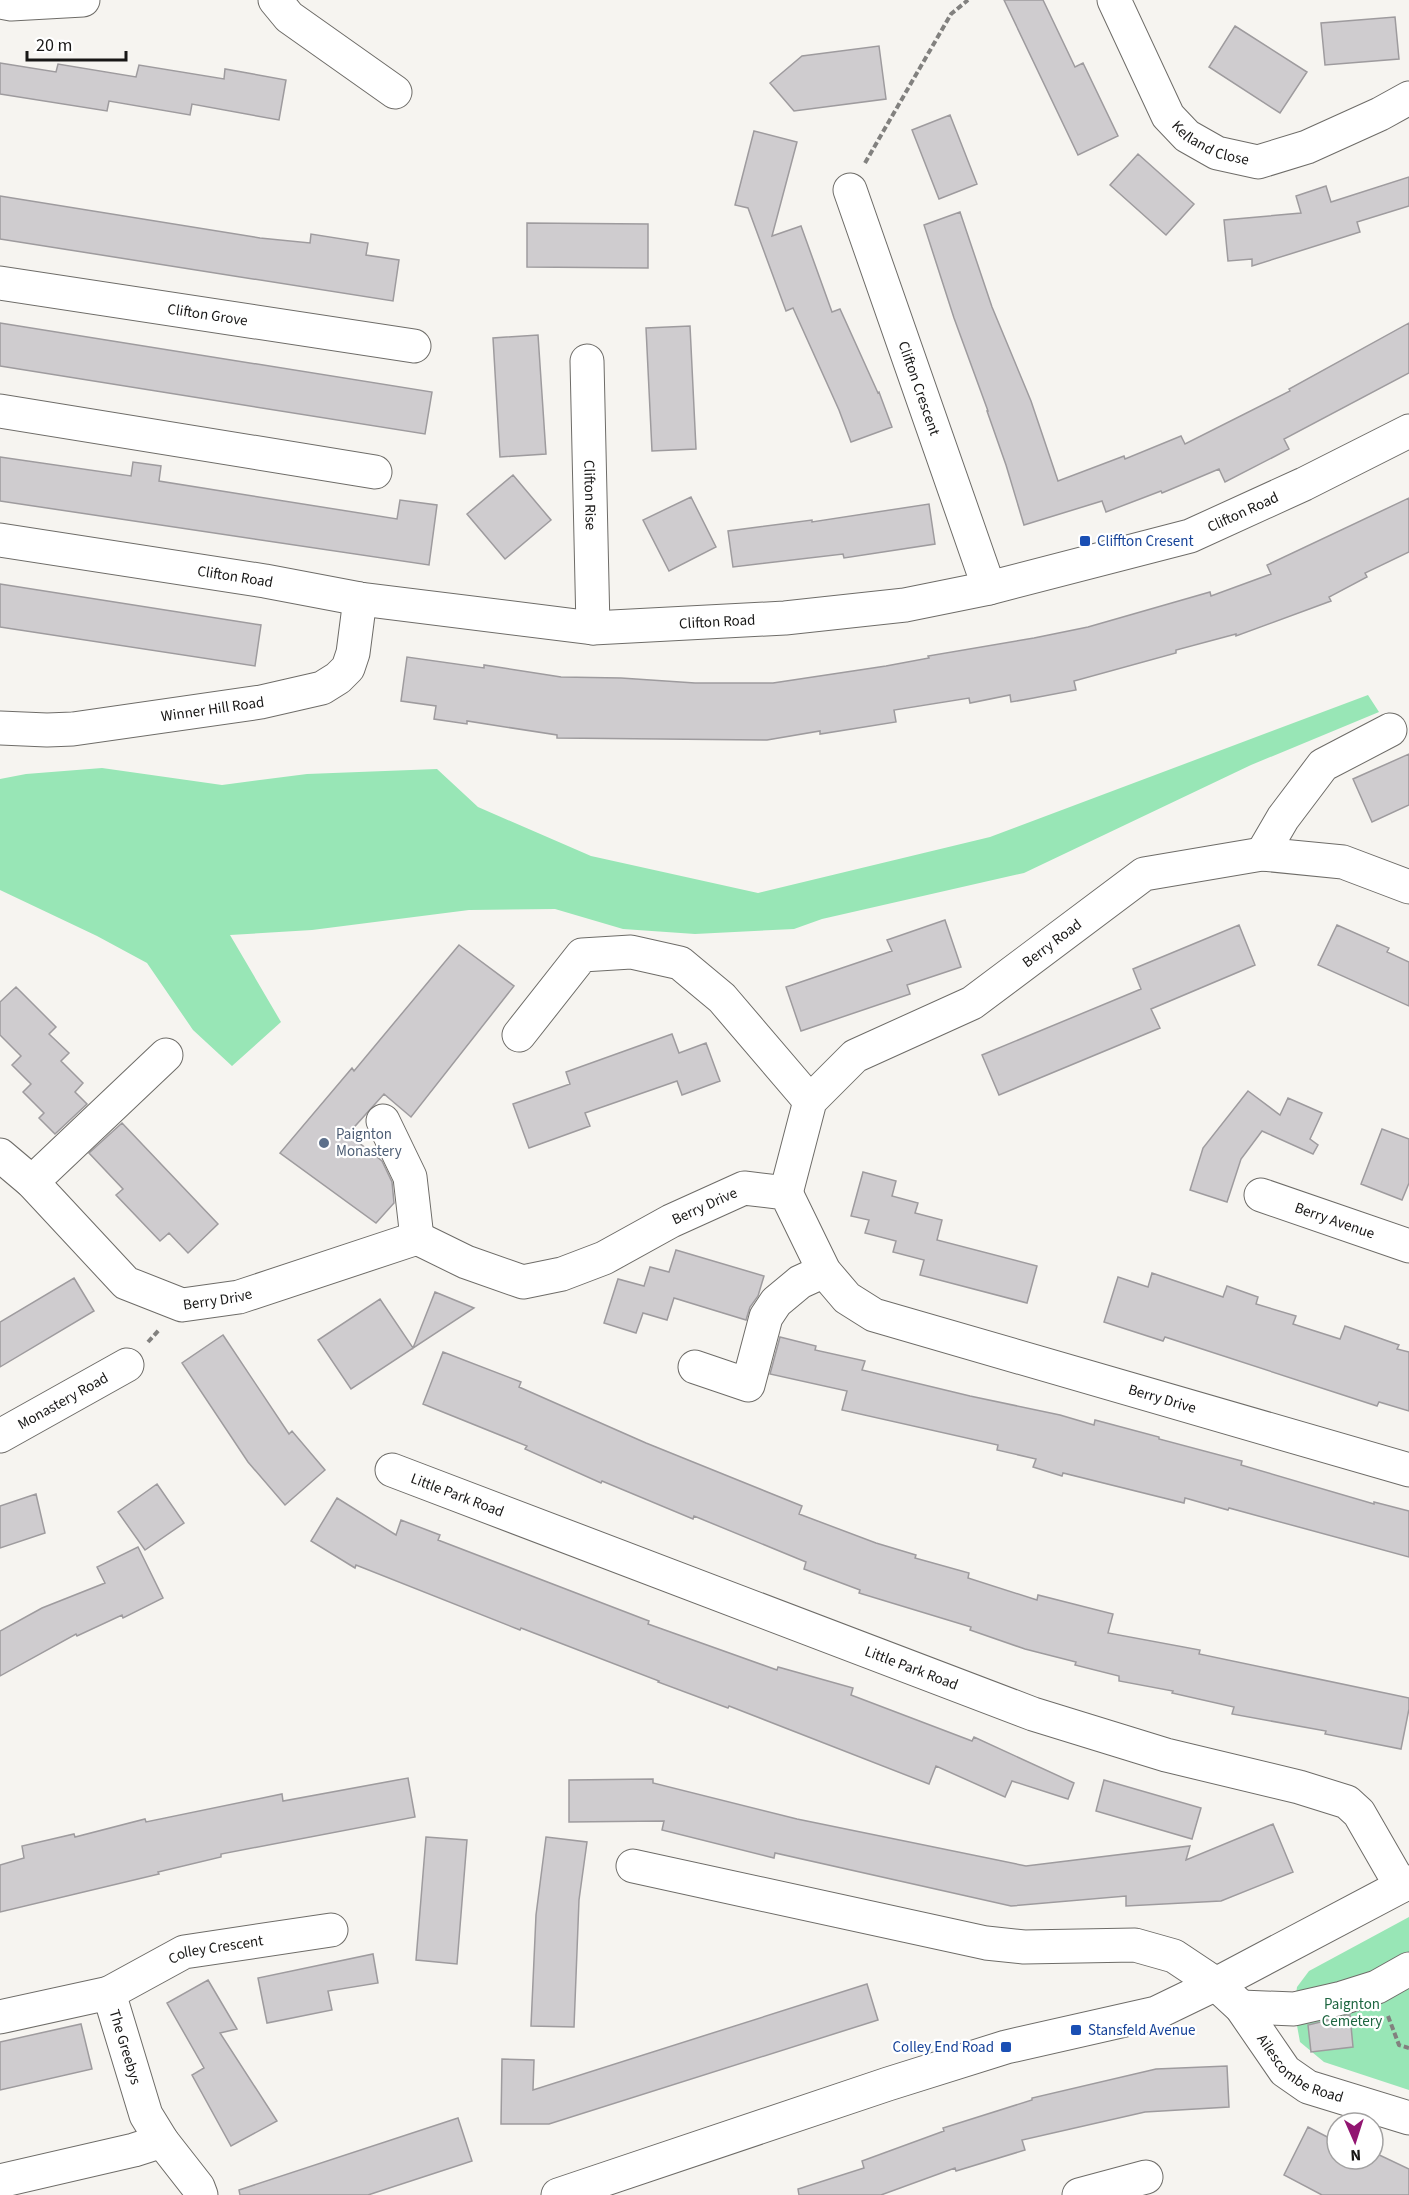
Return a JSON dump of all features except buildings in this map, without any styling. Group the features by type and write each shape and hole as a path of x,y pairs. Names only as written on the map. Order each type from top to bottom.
{"street":[{"path":"0,2 11,4 83,0"},
{"path":"275,0 289,17 394,92"},
{"name":"Kelland Close","path":"1114,0 1168,116 1187,136 1217,153 1258,162 1307,147 1380,114 1409,98"},
{"name":"Clifton Crescent","path":"850,190 989,588"},
{"name":"Clifton Grove","path":"0,283 414,346"},
{"name":"Clifton Rise","path":"587,361 593,628"},
{"path":"0,411 375,472"},
{"name":"Clifton Road","path":"0,540 254,579 360,599 593,628 785,618 905,605 989,588 1190,536 1304,484 1409,431"},
{"name":"Winner Hill Road","path":"0,728 73,729 261,702 322,688 338,678 348,668 353,653 360,599"},
{"path":"1262,854 1283,818 1323,765 1390,730"},
{"name":"Berry Road","path":"810,1101 855,1056 972,1003 1144,874 1262,854 1343,862 1409,887"},
{"path":"519,1035 582,955 632,952 680,963 722,998 810,1101 786,1193"},
{"path":"32,1182 166,1055"},
{"path":"383,1121 410,1177 417,1238"},
{"name":"Berry Drive","path":"0,1155 32,1182 126,1283 182,1305 239,1297 417,1238 466,1262 523,1282 562,1274 604,1258 671,1221 744,1188 786,1193 824,1271 847,1298 874,1315 1409,1470"},
{"name":"Berry Avenue","path":"1262,1195 1409,1246"},
{"path":"695,1367 748,1386 766,1317 776,1302 800,1282 824,1271"},
{"name":"Monastery Road","path":"0,1436 127,1365"},
{"name":"Little Park Road","path":"392,1470 1033,1714 1166,1755 1299,1787 1347,1802 1359,1813 1405,1884"},
{"path":"633,1866 986,1943 1024,1947 1135,1945 1174,1956 1216,1984"},
{"path":"558,2195 888,2084 1006,2047 1156,2013 1216,1984 1405,1884"},
{"name":"Colley Crescent","path":"109,1993 184,1952 331,1930"},
{"path":"1241,2007 1294,2009 1332,2001 1377,1987 1409,1969"},
{"name":"Ailescombe Road","path":"1216,1984 1241,2007 1285,2071 1308,2087 1409,2118"},
{"name":"The Greebys","path":"0,2017 109,1993 146,2115 162,2142 198,2187 201,2195"},
{"path":"0,2181 162,2142"},
{"path":"1079,2195 1146,2177"}],"path":[{"path":"850,190 951,14 968,0"},
{"path":"127,1365 182,1305"}],"green space":[{"path":"1368,695 1379,712 1251,765 1024,873 822,919 794,929 695,934 623,929 555,909 469,910 312,930 230,935 281,1022 232,1066 193,1030 147,963 97,936 0,890 0,779 26,774 102,768 222,785 307,774 437,769 478,807 591,856 758,893 990,837"},
{"name":"Paignton Cemetery","path":"1409,1917 1409,2090 1324,2062 1300,2042 1294,2009 1297,1987 1309,1971"}],"place":[{"name":"Cliffton Cresent","path":"1085,541"},
{"name":"Paignton Monastery","path":"324,1143"},
{"name":"Stansfeld Avenue","path":"1076,2030"},
{"name":"Colley End Road","path":"1006,2047"}]}
